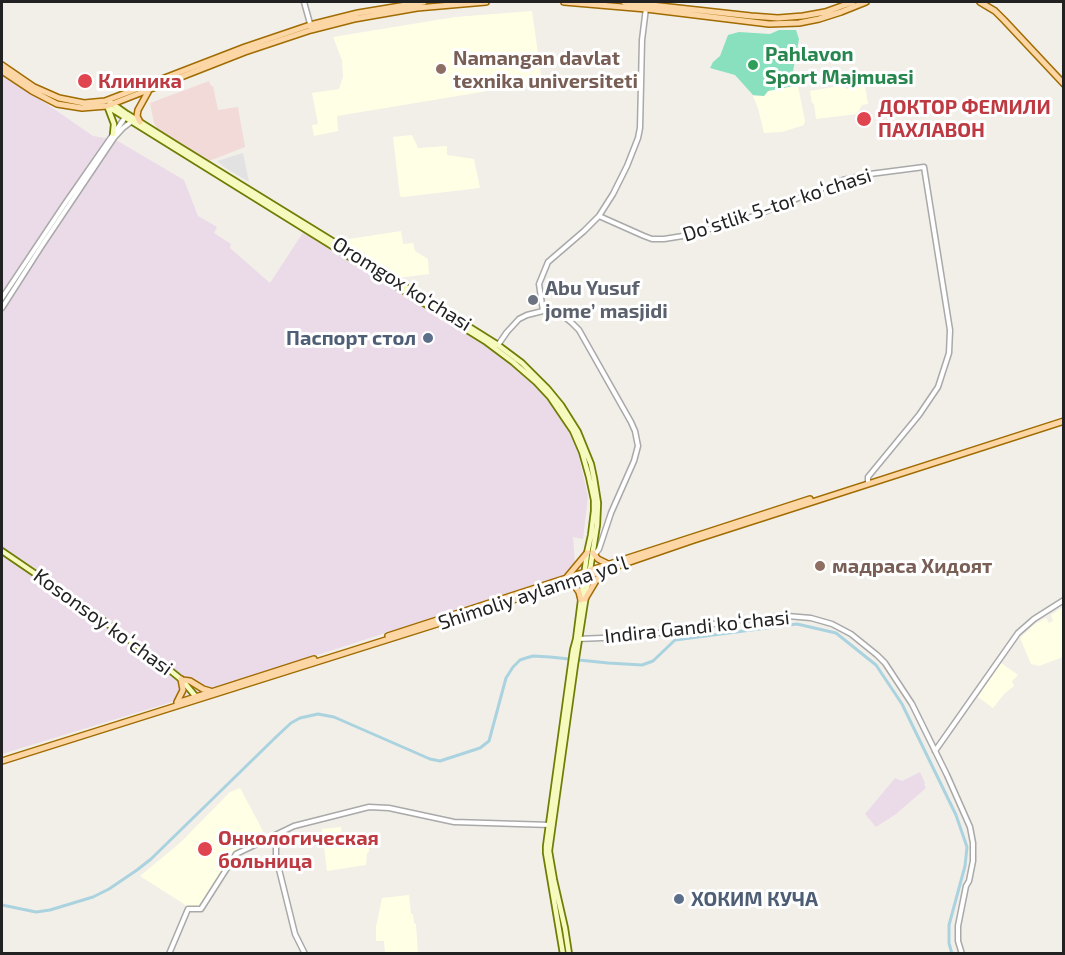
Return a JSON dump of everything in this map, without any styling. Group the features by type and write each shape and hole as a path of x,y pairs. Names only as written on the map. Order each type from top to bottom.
{"main road":[{"path":"2,65 34,87 59,98 84,103 108,103 245,47 358,13 421,2"},
{"path":"2,71 32,92 57,104 82,108 108,103 151,89 311,27 417,8 486,2"},
{"path":"564,2 646,6 670,4 769,24 799,23 830,16 866,2"},
{"path":"624,2 725,16 763,18 789,18 825,12 853,2"},
{"path":"980,2 995,11 1064,84"},
{"path":"140,122 137,116 139,108 151,89"},
{"path":"108,103 114,124 113,134"},
{"name":"Oromgox ko‘chasi","path":"108,103 132,122 498,345 522,363 561,405 578,432 591,464 598,503 593,535"},
{"name":"Oromgox ko‘chasi","path":"126,116 140,122 467,330 513,362 536,382 550,397 569,425 582,453 590,477 594,500 593,535"},
{"name":"Shimoliy aylanma yoʻl","path":"2,760 1062,420"},
{"path":"563,954 546,853 593,535"},
{"name":"Kosonsoy koʻchasi","path":"2,551 98,616 171,670 197,698"},
{"path":"583,599 609,566 590,553"},
{"path":"583,599 575,586 565,581 590,553"},
{"name":"Shimoliy aylanma yoʻl","path":"2,760 287,669"},
{"path":"177,703 183,690 181,680 190,681 211,692"},
{"path":"550,825 549,851 569,954"}],"street":[{"path":"304,2 311,27"},
{"path":"543,311 539,284 548,262 599,216 627,166 640,128 646,6"},
{"path":"2,298 126,116"},
{"path":"2,308 40,247 114,138 132,122"},
{"name":"Doʻstlik 5-tor koʻchasi","path":"599,216 652,239 664,239 689,235 754,216 843,180 924,167 950,330 949,353 938,387 919,415 868,477 867,483"},
{"path":"498,345 519,319 527,315 551,311 566,318 579,330 631,422 637,440 637,452 611,513 599,549 596,553 590,553"},
{"path":"935,751 1018,633 1034,619 1064,600"},
{"name":"Indira Gandi koʻchasi","path":"578,639 642,635 732,621 787,616 811,618 832,624 851,634 877,655 885,663 912,704 966,818 974,843 973,867 966,886 958,926 958,941 962,954"},
{"path":"170,951 188,909 201,909 236,854 301,824 369,807 389,808 454,822 550,825"},
{"path":"281,833 276,841 276,856 295,934 305,954"}],"shaded area":[{"name":"Namangan davlat texnika universiteti","path":"532,11 542,82 337,116 338,131 314,136 312,125 318,124 312,93 339,89 343,77 342,60 333,37 455,17"},
{"path":"2,73 93,136 116,140 184,180 198,216 217,227 214,233 231,244 230,248 270,283 304,231 464,331 520,369 562,417 577,449 588,496 583,539 573,537 575,564 564,575 188,697 2,754"},
{"path":"209,81 213,86 218,110 238,107 245,147 209,161 158,130 154,123 150,103"},
{"path":"845,85 846,89 865,86 868,104 862,105 857,114 816,119 810,91"},
{"path":"798,86 804,125 782,132 764,133 753,96 764,96 769,91"},
{"path":"412,135 418,148 447,146 447,155 474,159 480,188 400,196 393,137"},
{"path":"243,153 249,182 217,161"},
{"path":"401,231 403,244 413,243 415,251 428,259 429,274 397,278 367,258 366,254 355,251 342,242 342,240"},
{"path":"1063,607 1063,657 1039,666 1031,664 1020,638 1035,624 1046,618 1049,623 1053,621 1051,615"},
{"path":"1001,663 1018,675 1012,681 1014,686 993,708 978,697"},
{"path":"920,772 926,788 896,814 876,827 865,814 895,778 902,781"},
{"name":"Онкологическая больница","path":"240,788 263,831 258,838 235,851 197,909 187,906 140,876 180,843 230,792"},
{"path":"341,827 342,836 359,834 368,841 369,852 366,865 327,871 322,829"},
{"path":"409,895 411,914 416,924 418,953 385,953 384,941 376,941 376,927 382,898"}],"green space":[{"name":"Pahlavon Sport Majmuasi","path":"779,30 796,30 799,39 793,71 793,86 768,91 764,96 753,95 735,75 710,68 720,56 728,35 739,32 770,34"}],"waterway":[{"path":"2,905 36,912 50,910 93,897 109,889 151,859 276,737 300,718 318,714 334,717 430,759 440,761 480,748 489,741 506,678 520,660 533,656 642,665 653,661 675,640 797,624 836,633 876,665 902,704 956,815 967,847 965,866 949,925 949,943 952,954"}],"place":[{"name":"Pahlavon Sport Majmuasi","path":"753,65"},
{"name":"Namangan davlat texnika universiteti","path":"441,69"},
{"name":"Клиника","path":"85,81"},
{"name":"ДОКТОР ФЕМИЛИ ПАХЛАВОН","path":"864,119"},
{"name":"Abu Yusuf jome’ masjidi","path":"533,300"},
{"name":"Паспорт стол","path":"428,338"},
{"name":"мадраса Хидоят","path":"820,566"},
{"name":"Онкологическая больница","path":"205,849"},
{"name":"ХОКИМ КУЧА","path":"679,899"}]}
